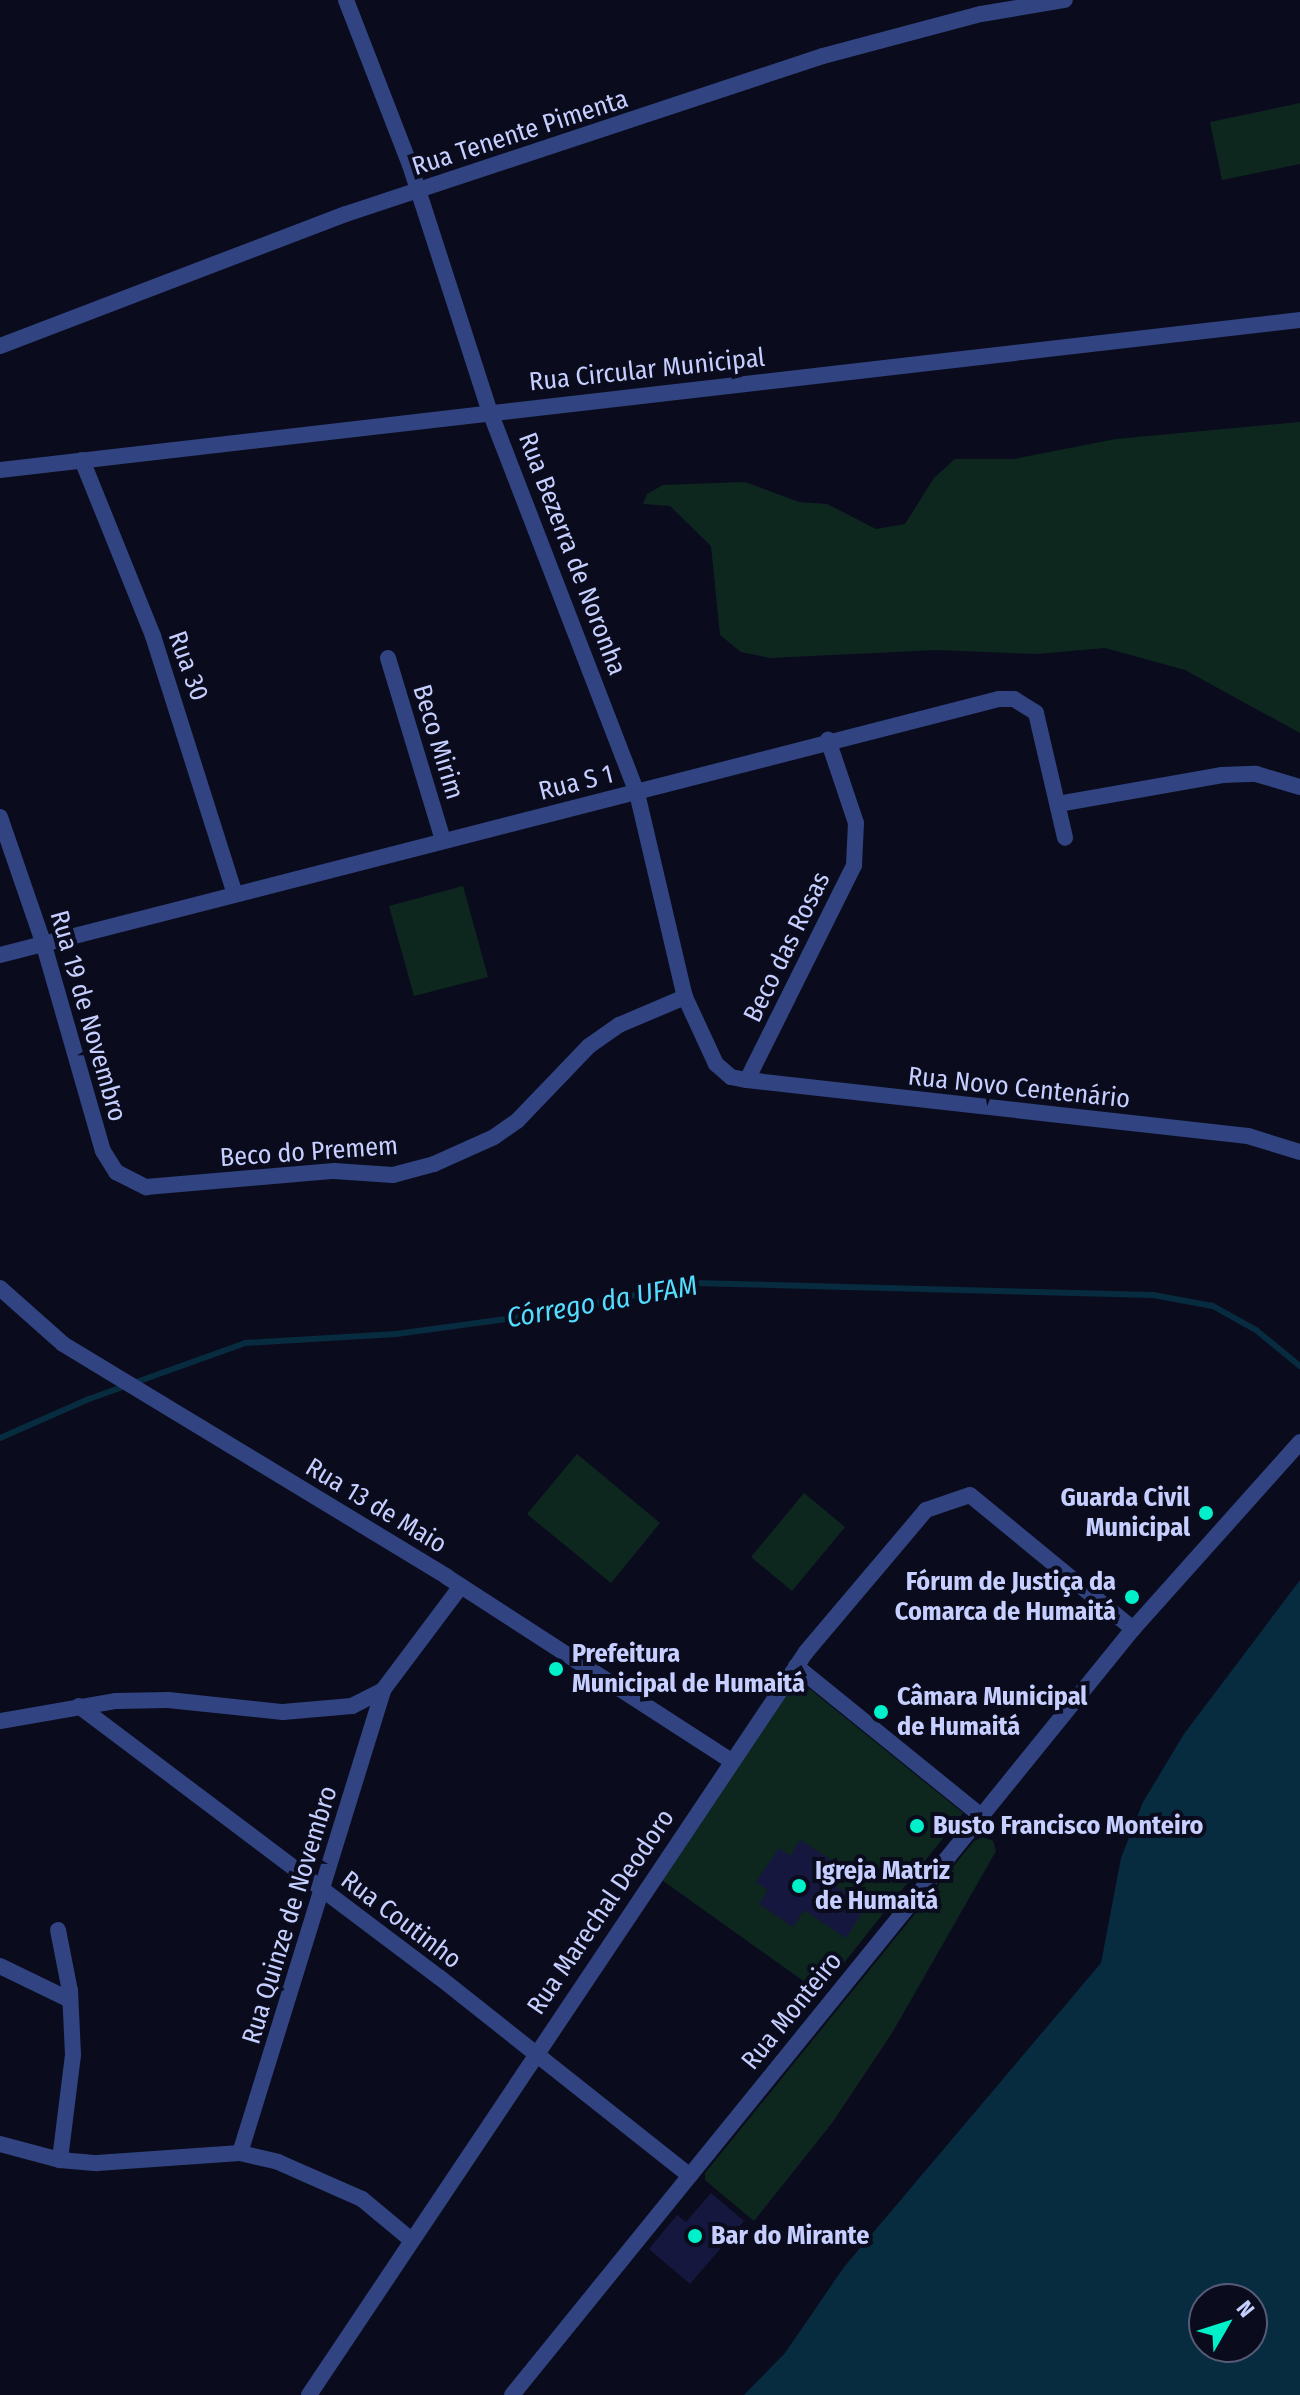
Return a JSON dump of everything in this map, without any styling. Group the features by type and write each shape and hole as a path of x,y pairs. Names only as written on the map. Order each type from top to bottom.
{"street":[{"name":"Rua Bezerra de Noronha","path":"346,0 420,191 490,412 637,793 685,997 716,1064 739,1078"},
{"name":"Rua Tenente Pimenta","path":"0,346 420,191 823,56 981,14 1065,0"},
{"name":"Rua Circular Municipal","path":"0,470 1300,320"},
{"name":"Rua 30","path":"82,460 153,636 234,892"},
{"name":"Beco Mirim","path":"388,658 443,840"},
{"name":"Rua S 1","path":"0,955 234,892 637,793 828,740 1014,699 1036,713 1042,728 1065,838"},
{"name":"Beco das Rosas","path":"739,1078 854,865 856,823 828,740"},
{"path":"1058,804 1222,775 1256,774 1300,787"},
{"name":"Rua 19 de Novembro","path":"0,817 43,942 103,1151 129,1182 168,1188"},
{"name":"Beco do Premem","path":"168,1188 334,1171 393,1175 434,1164 494,1137 517,1121 589,1046 619,1025 685,997"},
{"name":"Rua Novo Centenário","path":"739,1078 1248,1136 1300,1152"},
{"name":"Rua 13 de Maio","path":"0,1288 63,1344 461,1586 731,1761"},
{"name":"Rua Monteiro","path":"512,2395 1133,1629 1300,1442"},
{"name":"Rua Marechal Deodoro","path":"309,2395 410,2239 796,1666 926,1510 970,1495 1133,1629"},
{"path":"0,1721 79,1706 168,1700 325,1711 352,1706 383,1690 461,1586"},
{"path":"796,1666 980,1815"},
{"name":"Rua Quinze de Novembro","path":"240,2153 383,1690"},
{"name":"Rua Coutinho","path":"79,1706 690,2176"},
{"path":"58,1930 70,2000 73,2055 60,2160"},
{"path":"0,1966 70,2000"},
{"path":"0,2144 60,2160 240,2153 278,2162 362,2199 410,2239"}],"green space":[{"path":"1300,103 1300,164 1222,180 1210,122"},
{"path":"1300,422 1300,733 1185,670 1105,648 1036,654 936,650 770,658 741,652 720,635 711,546 670,506 643,504 647,494 663,485 745,482 799,502 827,504 876,529 905,524 934,478 955,459 1014,459 1116,439"},
{"path":"463,886 488,977 414,996 389,906"},
{"path":"577,1454 660,1523 611,1583 527,1514"},
{"path":"804,1493 845,1527 792,1591 751,1557"},
{"path":"795,1677 963,1813 820,1993 659,1878"},
{"path":"983,1837 993,1841 996,1851 892,2033 832,2123 754,2221 705,2180 705,2173 974,1841"}],"water":[{"path":"1300,1580 1300,2395 744,2395 785,2353 844,2267 1101,1963 1121,1858 1143,1802 1184,1734"}],"building":[{"name":"Igreja Matriz de Humaitá","path":"800,1840 835,1862 824,1878 866,1906 846,1938 804,1910 793,1927 759,1904 768,1890 756,1882 779,1848 790,1856"},
{"name":"Bar do Mirante","path":"711,2193 744,2221 690,2284 649,2249 677,2215 686,2222"}],"waterway":[{"name":"Córrego da UFAM","path":"0,1438 89,1399 245,1343 396,1334 543,1314 694,1283 1153,1295 1213,1306 1256,1330 1300,1366"}],"place":[{"name":"Guarda Civil Municipal","path":"1206,1513"},
{"name":"Fórum de Justiça da Comarca de Humaitá","path":"1132,1597"},
{"name":"Prefeitura Municipal de Humaitá","path":"556,1669"},
{"name":"Câmara Municipal de Humaitá","path":"881,1712"},
{"name":"Busto Francisco Monteiro","path":"917,1826"},
{"name":"Igreja Matriz de Humaitá","path":"799,1886"},
{"name":"Bar do Mirante","path":"695,2236"}]}
